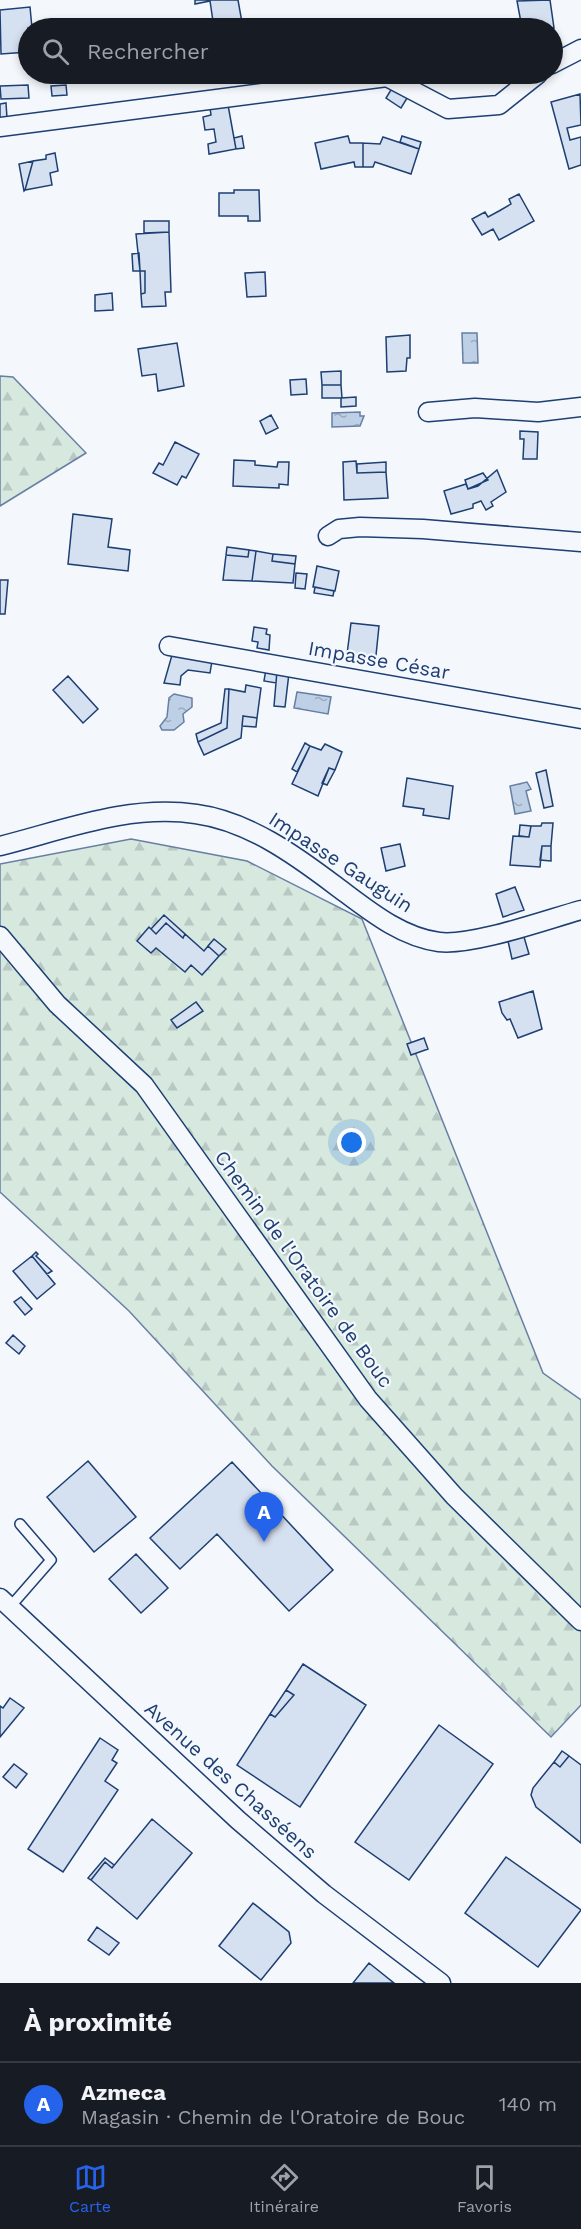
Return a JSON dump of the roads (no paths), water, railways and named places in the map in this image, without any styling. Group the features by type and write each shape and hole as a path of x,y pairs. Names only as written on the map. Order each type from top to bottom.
{"street":[{"path":"563,58 581,49"},
{"path":"0,127 333,84"},
{"path":"400,84 448,109 500,105 526,84"},
{"path":"428,412 475,408 538,412 581,407"},
{"path":"328,536 339,529 360,527 423,529 581,542"},
{"name":"Impasse César","path":"169,646 581,719"},
{"name":"Impasse Gauguin","path":"0,846 128,813 196,814 255,832 320,874 394,927 438,942 463,942 581,910"},
{"name":"Chemin de l'Oratoire de Bouc","path":"0,936 57,1004 144,1085 368,1399 454,1496 581,1621"},
{"name":"Avenue des Chasséens","path":"5,1602 238,1820 333,1901 441,1983"}],"lane":[{"path":"5,1602 51,1560 20,1524"}],"water":[{"path":"462,333 477,333 478,363 463,363"},
{"path":"360,412 360,416 364,416 360,426 332,427 332,413"},
{"path":"297,692 331,697 328,714 294,708"},
{"path":"174,694 192,698 192,707 183,714 184,722 174,730 162,730 160,726 167,717 169,698"},
{"path":"527,782 531,789 526,791 531,811 515,814 510,786"}],"place":[{"name":"Azmeca","path":"264,1542"}]}
